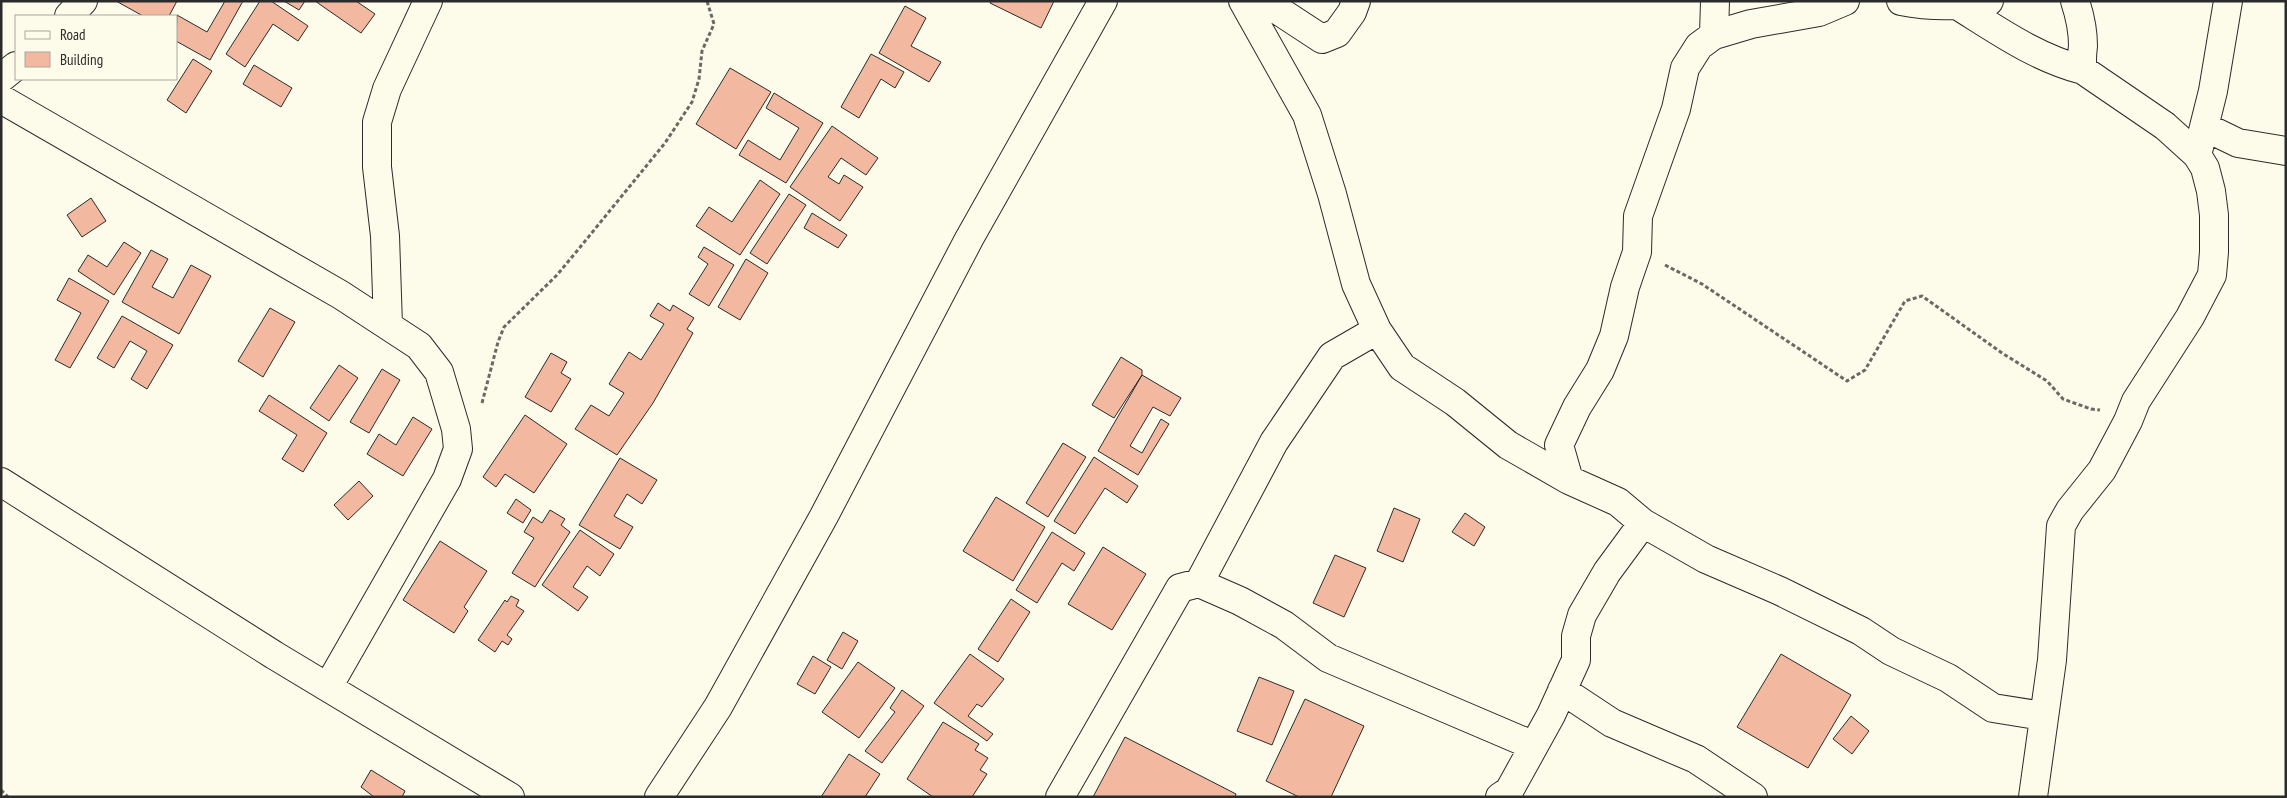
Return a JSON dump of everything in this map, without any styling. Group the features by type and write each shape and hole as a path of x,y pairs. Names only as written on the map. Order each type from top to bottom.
{"street":[{"path":"70,15 82,1"},
{"path":"388,325 385,236 377,167 378,122 387,89 428,1"},
{"path":"659,797 718,707 824,516 969,239 1103,1"},
{"path":"1244,1 1307,115 1332,194 1356,284 1377,330 1402,367 1455,402 1508,445 1568,480 1618,502 1643,523 1706,558 1780,591 1861,632 1891,651 1948,678 1993,708 2043,716"},
{"path":"1264,1 1322,39 1337,33 1352,12 1356,1"},
{"path":"1714,35 1715,1"},
{"path":"1568,480 1559,445 1576,406 1600,370 1614,336 1625,287 1637,252 1638,216 1676,109 1685,68 1699,46 1714,35 1750,24 1819,12 1845,1"},
{"path":"1902,1 1942,7 1960,7 1989,1"},
{"path":"2075,1 2081,20 2083,46 2080,60 2083,70"},
{"path":"2198,155 2205,127 2228,1"},
{"path":"1960,7 2021,45 2061,64 2083,70 2165,126 2198,155 2205,168 2214,215 2212,275 2190,317 2136,401 2128,421 2102,470 2070,510 2061,526 2052,660 2033,797"},
{"path":"1,78 15,67"},
{"path":"1,99 341,295 419,346 439,372 450,404 458,449 447,479 328,687"},
{"path":"2205,127 2238,143 2286,151"},
{"path":"1199,583 1274,442 1332,356 1377,330"},
{"path":"1,482 328,687 510,797"},
{"path":"1500,797 1509,791 1576,660 1576,636 1582,615 1607,572 1643,523"},
{"path":"1060,797 1180,588 1199,583 1284,625 1328,658 1532,745"},
{"path":"1562,690 1612,723 1696,760 1753,797"}],"path":[{"path":"457,441 480,410 498,342 504,327 577,251 665,144 692,102 699,79 702,51 714,24 707,1"},
{"path":"1637,252 1702,284 1847,381 1865,370 1884,341 1906,300 1922,296 2002,353 2047,381 2064,399 2090,409 2106,410 2128,421"},
{"path":"1,790 8,797"}],"building":[{"path":"116,1 177,1 170,15 141,15"},
{"path":"225,1 243,1 210,60 178,42 178,16 207,32"},
{"path":"260,1 271,1 308,26 298,41 273,24 245,67 226,54"},
{"path":"284,1 305,1 299,10"},
{"path":"315,1 356,1 375,14 361,33"},
{"path":"991,1 1054,1 1041,28 990,3"},
{"path":"905,6 926,18 911,46 941,62 929,82 879,53"},
{"path":"871,54 904,72 895,88 881,79 859,118 841,107"},
{"path":"193,59 212,71 186,113 167,100"},
{"path":"254,65 292,88 281,107 243,84"},
{"path":"730,68 771,92 736,149 696,124"},
{"path":"774,93 823,123 786,183 739,155 748,140 780,160 799,128 766,108"},
{"path":"832,126 878,158 866,175 841,158 828,177 839,184 844,175 863,187 840,221 790,187"},
{"path":"760,180 780,194 740,255 696,226 709,207 732,222"},
{"path":"789,194 806,205 767,264 750,253"},
{"path":"91,198 106,221 82,237 67,215"},
{"path":"812,213 847,235 838,248 804,228"},
{"path":"124,242 141,253 114,295 78,271 88,255 107,267"},
{"path":"704,247 734,265 709,306 689,294 708,264 698,257"},
{"path":"151,250 168,259 152,287 173,298 191,265 211,276 179,334 122,302"},
{"path":"746,259 768,273 740,320 718,307"},
{"path":"69,278 109,301 70,368 55,360 81,313 57,300"},
{"path":"658,303 670,311 673,305 694,318 687,329 693,333 653,403 617,455 575,429 591,405 609,416 624,393 609,384 629,352 641,360 664,324 650,316"},
{"path":"270,308 295,322 263,377 238,361"},
{"path":"122,316 173,345 147,389 131,379 147,351 130,341 114,368 97,358"},
{"path":"551,353 567,362 561,373 571,379 551,412 525,397"},
{"path":"1121,357 1142,370 1142,375 1114,418 1092,405"},
{"path":"339,365 358,378 329,421 310,408"},
{"path":"382,369 400,380 369,433 350,422"},
{"path":"1142,375 1181,398 1170,416 1153,407 1130,446 1142,453 1161,419 1169,424 1138,475 1098,451"},
{"path":"269,395 327,433 303,472 282,459 297,435 259,411"},
{"path":"525,415 567,444 534,493 505,474 496,487 483,477"},
{"path":"413,417 432,429 403,476 367,454 379,434 396,445"},
{"path":"1063,443 1086,457 1048,517 1026,503"},
{"path":"1094,457 1138,486 1127,503 1105,488 1075,534 1054,521"},
{"path":"620,458 657,480 642,504 627,494 614,516 633,527 620,549 579,525"},
{"path":"359,481 373,496 348,520 334,505"},
{"path":"996,497 1045,527 1013,581 963,551"},
{"path":"516,499 531,510 523,523 507,513"},
{"path":"1394,508 1420,519 1403,562 1377,551"},
{"path":"550,510 565,519 561,525 570,532 535,587 512,573 534,538 524,532 533,517 542,523"},
{"path":"1465,513 1485,527 1474,546 1452,532"},
{"path":"580,530 614,554 600,576 587,566 573,587 588,597 578,611 542,585"},
{"path":"1052,532 1085,553 1074,571 1062,563 1037,603 1016,590"},
{"path":"440,541 487,571 464,607 468,611 454,633 403,600"},
{"path":"1103,547 1146,574 1112,630 1068,604"},
{"path":"1335,555 1366,568 1344,617 1313,603"},
{"path":"511,596 519,600 516,606 524,611 507,635 512,639 508,645 502,641 495,652 478,640 505,600 507,602"},
{"path":"1011,599 1030,612 998,662 978,649"},
{"path":"843,632 858,641 842,669 827,660"},
{"path":"970,654 1004,679 982,707 977,704 968,716 993,734 987,741 934,703"},
{"path":"1781,654 1851,695 1808,768 1737,727"},
{"path":"813,656 831,667 815,694 797,684"},
{"path":"858,662 895,688 859,738 822,712"},
{"path":"1259,677 1294,691 1272,745 1237,731"},
{"path":"902,690 924,706 882,763 865,751 895,712 890,708"},
{"path":"1305,699 1364,726 1331,797 1299,797 1266,781"},
{"path":"1851,716 1869,731 1852,754 1833,739"},
{"path":"943,722 979,744 975,750 988,758 980,770 987,774 972,797 933,797 907,779"},
{"path":"1125,737 1236,794 1235,797 1093,797"},
{"path":"849,754 880,774 865,797 821,797"},
{"path":"371,770 405,791 402,797 374,797 361,787"}]}
